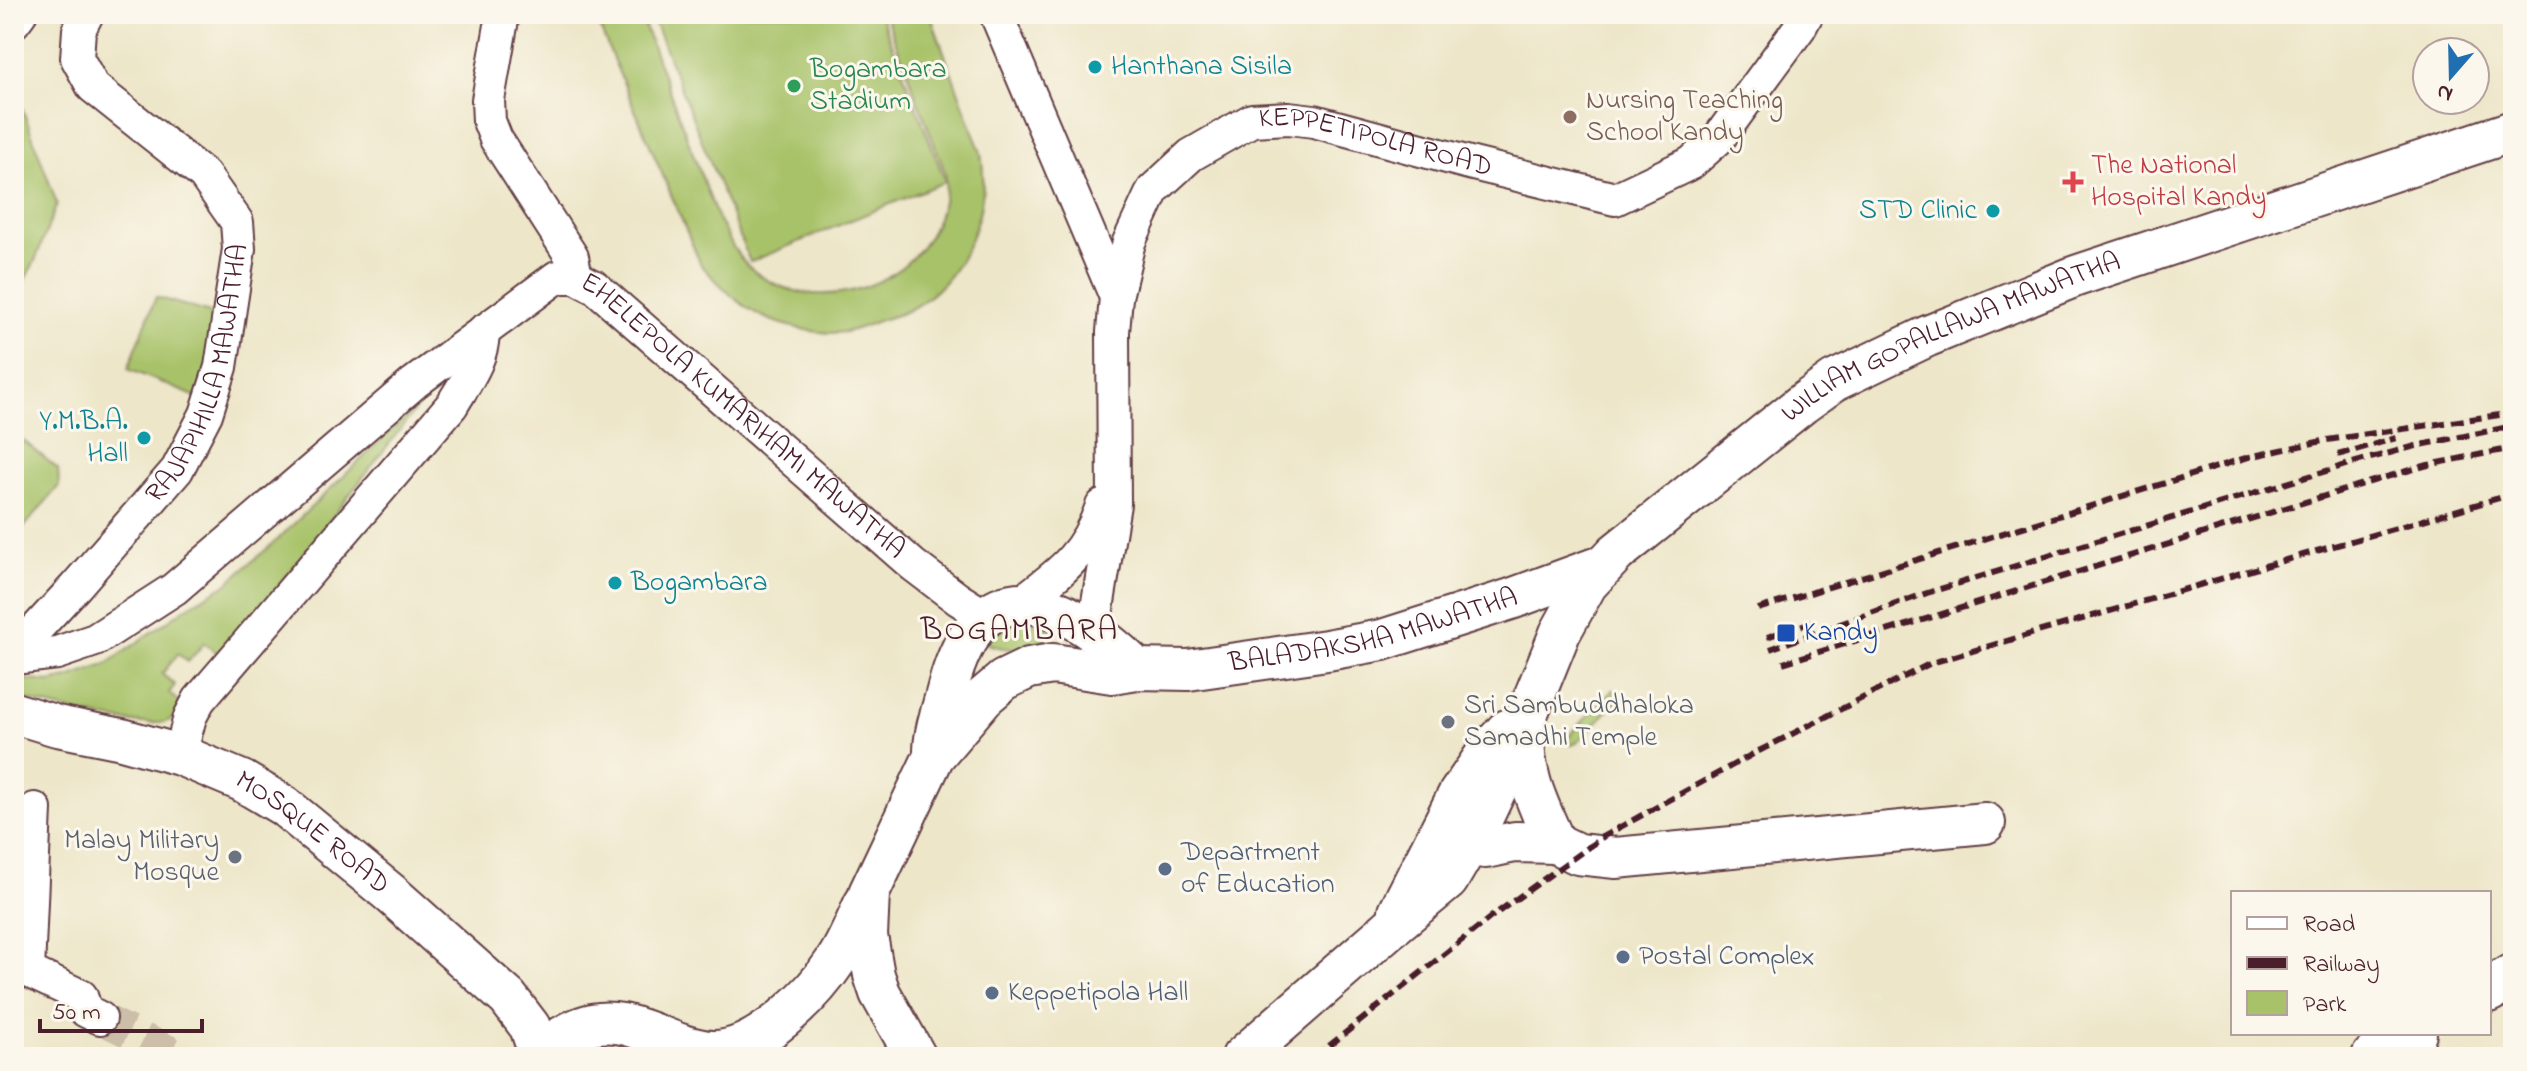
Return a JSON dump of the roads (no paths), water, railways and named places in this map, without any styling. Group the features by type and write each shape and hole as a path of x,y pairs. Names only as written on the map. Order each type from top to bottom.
{"highway":[{"path":"2491,989 2513,976"},
{"path":"2374,1057 2411,1035"}],"main road":[{"name":"WILLIAM GOPALLAWA MAWATHA","path":"1448,880 1468,846 1529,713 1560,633 1587,584 1604,565 1834,381 1928,336 2076,276 2513,131"},
{"name":"BALADAKSHA MAWATHA","path":"934,756 993,689 1029,668 1053,664 1112,673 1137,669 1188,670 1327,650 1382,640 1511,599 1604,565"},
{"path":"1511,599 1531,606 1560,633"},
{"path":"539,1054 581,1027 604,1023 629,1026 696,1049 715,1051 734,1047 767,1029 810,996 838,958 934,756 934,739 954,665 962,648 972,629 1002,609 1052,607 1093,633 1137,669"},
{"path":"962,648 1000,656 1013,655 1093,633"},
{"name":"MOSQUE ROAD","path":"14,713 180,755 242,781 284,806 390,893 508,998 530,1027 539,1054"},
{"name":"WILLIAM GOPALLAWA MAWATHA","path":"1529,713 1523,755 1531,789 1567,849"},
{"path":"1389,929 1458,795 1488,751 1529,713"},
{"path":"1468,846 1486,848 1515,842 1567,849 1597,857 1635,857 1985,823"},
{"path":"1242,1057 1448,880 1511,872 1567,849"},
{"path":"869,893 867,936 874,975 880,993 916,1057"}],"street":[{"path":"14,22 20,14"},
{"name":"RAJAPIHILLA MAWATHA","path":"14,655 177,470 206,414 221,367 239,249 237,222 204,175 93,87 77,58 79,30 87,14"},
{"name":"EHELEPOLA KUMARIHAMI MAWATHA","path":"503,14 488,100 489,121 496,139 572,257 576,277 595,287 913,565 958,599 1002,609"},
{"path":"996,14 1116,297"},
{"name":"KEPPETIPOLA ROAD","path":"1093,633 1114,504 1113,332 1116,297 1129,242 1153,190 1191,155 1252,120 1289,118 1314,121 1615,199 1691,163 1718,139 1807,14"},
{"path":"14,655 57,653 76,648 95,640 174,589 414,383 557,277 576,277"},
{"path":"180,755 190,717 199,700 452,405 479,359 483,331"},
{"name":"KEPPETIPOLA ROAD","path":"1002,609 1063,570 1083,548 1095,525 1114,469"},
{"path":"913,565 944,606 962,648"},
{"path":"76,586 81,607 95,621 115,627"},
{"path":"35,809 28,971 81,996 86,1011 100,1018"}],"tunnel":[{"path":"100,1018 181,1057"}],"railway":[{"path":"1758,609 2249,457 2327,440 2513,413"},
{"path":"1770,649 1927,593 2352,463 2513,426"},
{"path":"2338,455 2396,438"},
{"path":"1783,663 2383,478 2428,465 2513,448"},
{"path":"1315,1057 1491,917 1604,836 1753,754 1931,663 2513,494"},
{"path":"1767,637 1812,622"}],"place":[{"name":"Hanthana Sisila","path":"1095,67"},
{"name":"Bogambara Stadium","path":"794,86"},
{"name":"Nursing Teaching School Kandy","path":"1570,117"},
{"name":"The National Hospital Kandy","path":"2073,182"},
{"name":"STD Clinic","path":"1993,211"},
{"name":"Y.M.B.A. Hall","path":"144,438"},
{"name":"Bogambara","path":"615,583"},
{"name":"Kandy","path":"1786,633"},
{"name":"Sri Sambuddhaloka Samadhi Temple","path":"1448,722"},
{"name":"Malay Military Mosque","path":"235,857"},
{"name":"Department of Education","path":"1165,869"},
{"name":"Postal Complex","path":"1623,957"},
{"name":"Keppetipola Hall","path":"992,993"}],"district":[{"name":"BOGAMBARA","path":"1020,631"}]}
